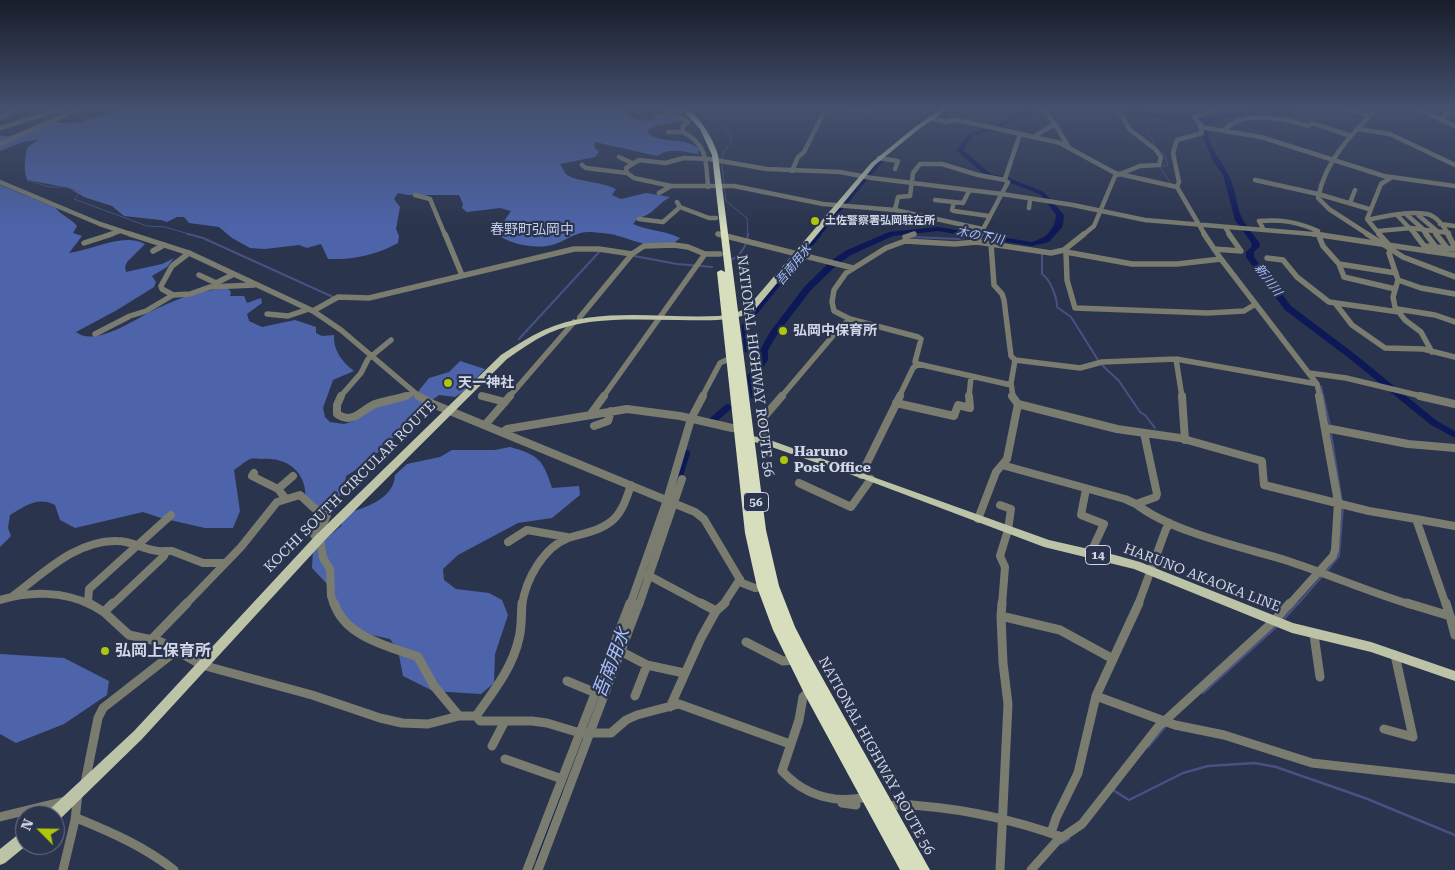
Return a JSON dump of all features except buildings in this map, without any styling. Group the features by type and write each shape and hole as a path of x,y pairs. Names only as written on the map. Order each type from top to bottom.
{"highway":[{"name":"NATIONAL HIGHWAY ROUTE 56","path":"709,149 717,187 744,433"},
{"name":"NATIONAL HIGHWAY ROUTE 56","path":"717,187 716,218 721,235 720,254 730,318 730,358 759,523 768,587 779,630 810,691 908,870"},
{"name":"NATIONAL HIGHWAY ROUTE 56","path":"768,587 796,643 922,870"}],"main road":[{"path":"730,318 750,310 800,255 879,158 892,149"},
{"name":"KOCHI SOUTH CIRCULAR ROUTE","path":"65,805 114,759 320,538 448,411 520,345 549,329 576,321 614,317 730,318"},
{"name":"HARUNO AKAOKA LINE","path":"744,433 1048,544 1115,559 1314,635 1371,647 1455,676"},
{"path":"0,858 15,846"}],"street":[{"path":"703,149 710,159"},
{"path":"792,171 798,157 806,149"},
{"path":"978,238 988,216 994,210 1008,182 1005,179 1015,149"},
{"path":"1031,870 1056,841 1082,824 1153,733 1274,621 1320,572 1333,556 1335,550 1338,502 1317,384 1254,305 1221,259 1175,186 1118,174 1073,149"},
{"path":"1156,149 1166,153 1180,182 1175,186"},
{"path":"1065,251 1090,231 1113,179 1118,174 1140,166 1158,166 1170,149"},
{"path":"1301,149 1392,177 1455,186"},
{"path":"1341,149 1334,158 1323,180 1318,194 1320,201 1329,209 1403,257 1455,277"},
{"path":"1421,149 1455,165"},
{"path":"619,157 632,163"},
{"path":"627,173 626,168 632,163 643,159 665,163 684,158 710,159 751,167 792,171 840,172 1002,194 1145,220 1325,234 1455,256"},
{"path":"879,158 898,160 895,169"},
{"path":"895,210 898,197 910,196 913,173 918,165 923,163 948,165 979,175 1005,179"},
{"path":"582,165 586,168 627,173 634,178 671,186 742,188 777,196 840,206 895,210 982,229"},
{"path":"1368,220 1369,209 1379,195 1382,184 1392,177"},
{"path":"1255,180 1318,194 1369,209"},
{"path":"0,182 85,218 189,253 311,310 341,330 415,393 448,411 695,512 704,519 740,579 747,586 768,587"},
{"path":"659,193 671,186"},
{"path":"1350,203 1355,190"},
{"path":"935,200 963,203 969,191"},
{"path":"415,195 430,199 462,275"},
{"path":"1029,208 1030,200"},
{"path":"677,202 680,207 709,218 716,218"},
{"path":"954,202 952,210 954,211 988,216"},
{"path":"639,219 660,223 680,207"},
{"path":"1368,220 1397,215 1418,214 1431,216 1449,233 1455,248 1425,246"},
{"path":"1418,214 1435,231 1447,248"},
{"path":"1397,215 1411,228 1428,252"},
{"path":"1407,215 1423,230 1435,246"},
{"path":"1264,230 1259,220 1293,220 1325,234"},
{"path":"1368,220 1378,230 1388,246 1390,263 1398,280 1393,297 1398,310 1405,320 1421,332 1432,352"},
{"path":"1440,224 1455,226"},
{"path":"1214,249 1242,251 1224,227"},
{"path":"1378,230 1411,228 1449,233"},
{"path":"84,243 120,231"},
{"path":"906,241 905,237 914,234"},
{"path":"1318,234 1319,241 1328,254 1339,264 1344,277 1365,285 1395,289"},
{"path":"721,235 853,268"},
{"path":"1011,385 918,364 915,362 921,339 918,337 850,319 834,311 832,302 834,290 839,280 853,268 886,248 906,241 954,244 978,238 991,244 1051,253 1065,251 1132,264 1177,264 1221,259"},
{"path":"991,244 994,285 1002,294 1004,300 1011,356 1014,360 1011,397 1018,404 1091,423 1185,440 1262,461 1264,485 1369,511 1455,526"},
{"path":"153,251 164,245"},
{"path":"485,425 632,255 644,246 674,245 688,247 704,254 720,254"},
{"path":"266,314 281,318 311,310 336,298 368,298 574,249 599,250 632,255"},
{"path":"1065,251 1069,291 1075,308 1208,313 1244,311 1254,305"},
{"path":"189,253 171,266 164,278 161,286 162,290 186,295 217,285 256,284"},
{"path":"590,415 704,254"},
{"path":"1267,258 1283,260 1297,277 1324,299 1335,303 1435,315 1455,322"},
{"path":"1339,264 1396,273"},
{"path":"1356,267 1358,276"},
{"path":"1368,269 1370,277"},
{"path":"1380,271 1383,280"},
{"path":"217,285 234,274"},
{"path":"199,275 217,285"},
{"path":"1398,280 1421,288 1455,294"},
{"path":"1376,285 1378,292"},
{"path":"95,334 130,316 138,315 158,305 176,293"},
{"path":"1335,303 1352,325 1385,348 1432,352 1455,357"},
{"path":"764,441 764,417 837,331 850,319"},
{"path":"391,340 371,357 361,373 340,397 336,411 338,417 357,417 373,406 415,393"},
{"path":"671,502 691,419 720,363 730,358"},
{"path":"1014,360 1065,367 1089,367 1100,363 1176,359 1317,384"},
{"path":"1176,359 1182,395 1185,440"},
{"path":"799,483 851,507 866,477 896,403 913,368 918,364"},
{"path":"1309,373 1346,378 1455,404"},
{"path":"896,403 954,416 958,405 970,408 968,402 971,377"},
{"path":"482,396 505,402"},
{"path":"978,519 996,472 1007,459 1018,404"},
{"path":"503,432 514,428 628,409 691,419 744,433"},
{"path":"594,426 608,421 611,411"},
{"path":"1326,428 1408,444 1455,448"},
{"path":"1136,504 1156,497 1157,494 1144,432"},
{"path":"1002,465 1125,498 1150,515 1216,540 1320,572 1450,616"},
{"path":"254,473 252,476 278,488 286,499"},
{"path":"278,488 293,476"},
{"path":"538,870 586,733 596,694 645,574 671,502 682,479"},
{"path":"476,716 494,693 512,661 520,638 522,603 527,584 546,553 554,544 596,530 614,518 622,508 631,485"},
{"path":"1086,488 1081,515 1104,524 1090,554"},
{"path":"152,639 225,563 277,502 300,496 307,500 311,507 327,515 324,522 313,532 314,535 320,538 322,543 322,558 330,569 333,602 340,617 351,628 364,636 418,657 434,686 459,716"},
{"path":"1000,505 1012,509 1000,556 1005,567 1001,616 1003,662 1008,704 1000,870"},
{"path":"88,603 89,589 171,515"},
{"path":"1416,518 1455,635"},
{"path":"1051,833 1056,818 1078,773 1096,696 1140,601 1166,528 1170,523"},
{"path":"508,542 527,530 570,538"},
{"path":"13,596 79,549 95,543 130,542 147,551 154,553 172,551 203,564 225,563"},
{"path":"104,612 164,556 166,551"},
{"path":"645,574 716,611"},
{"path":"527,870 562,779 586,733 622,652 645,574"},
{"path":"670,707 684,673 716,611 725,603 740,579"},
{"path":"0,600 13,596 58,594 88,603 104,612 129,636 152,639 202,665 312,695 380,718 402,723 428,724 459,716 476,716"},
{"path":"1001,616 1060,630 1113,659"},
{"path":"1314,635 1320,677"},
{"path":"746,642 784,661 795,660"},
{"path":"63,870 75,820 75,796 86,780 98,718 103,708 176,651"},
{"path":"622,652 648,666 684,673"},
{"path":"1384,729 1413,737 1394,655"},
{"path":"635,696 648,666"},
{"path":"567,681 596,694"},
{"path":"810,691 803,697 799,720 782,771 788,779 816,796 830,799 860,800 868,797"},
{"path":"1096,696 1166,721 1224,736 1312,763 1455,779"},
{"path":"476,716 480,721 547,722 586,733 611,733 626,720 679,704 790,744"},
{"path":"492,746 505,721"},
{"path":"505,759 562,779"},
{"path":"0,817 75,796"},
{"path":"830,799 832,802 856,805"},
{"path":"887,808 897,805 935,808 1003,819 1062,837"},
{"path":"903,810 933,812 935,808"},
{"path":"75,820 79,819 135,842 156,855 174,870"}],"shaded area":[{"path":"596,149 599,152 595,157 560,164 565,173 581,180 616,189 612,195 621,199 646,193 670,197 633,224 680,238 666,246 658,246 612,234 586,232 548,246 524,245 508,241 496,233 511,211 500,208 467,212 462,208 463,204 459,195 408,195 398,193 394,199 400,207 396,229 399,236 398,243 364,256 328,259 321,244 307,248 299,245 265,249 250,248 232,238 219,227 189,223 184,217 177,217 167,222 124,216 112,206 84,197 69,188 28,180 25,169 27,150"},
{"path":"624,149 699,149 698,154 672,151 657,156"},
{"path":"0,185 56,208 75,223 77,226 73,233 82,236 69,253 118,241 137,241 145,244 127,262 126,272 162,264 174,258 167,267 152,276 156,282 154,287 76,332 84,336 105,334 183,297 210,290 228,289 231,292 230,296 244,296 247,303 261,298 262,303 247,314 249,321 262,327 295,320 316,327 316,333 322,336 334,335 335,346 339,355 354,371 333,380 323,408 325,417 330,422 344,424 354,421 364,411 410,395 426,404 413,414 397,434 379,451 346,476 338,500 317,515 305,504 304,485 296,470 282,461 252,459 234,470 240,511 233,528 205,528 143,512 75,528 60,520 55,505 49,502 37,502 10,515 8,528 11,536 0,547"},
{"path":"460,361 485,369 464,391 455,397 439,395 431,401 417,393 429,378 449,372"},
{"path":"510,447 527,453 538,460 546,470 552,488 579,486 580,495 552,518 518,523 458,555 443,569 444,580 456,589 489,593 502,600 508,615 495,654 494,683 481,694 433,691 403,676 398,650 390,639 363,633 339,616 328,585 312,568 313,550 341,526 346,514 370,505 384,496 390,490 395,475 407,464 440,457 452,450 495,450"},
{"path":"0,654 64,658 109,681 107,695 64,724 16,743 0,734"}],"waterway":[{"path":"722,159 722,155 726,149"},
{"name":"木の下川","path":"754,396 752,376 763,360 764,350 774,332 808,288 835,262 848,253 892,234 938,229 1032,244 1046,240 1059,226 1060,215 1042,193 1007,179 989,176 959,150 960,149"},
{"name":"新川川","path":"1211,149 1216,161 1226,175 1239,220 1255,242 1256,246 1250,252 1250,257 1288,308 1353,357 1434,423 1455,435"},
{"path":"1158,150 1164,154 1168,165 1160,167 1171,184"},
{"name":"吾南用水","path":"818,235 885,156"},
{"path":"722,164 726,201 747,218 748,234"},
{"path":"27,180 49,187 66,187 81,192 74,199 147,226 165,227 192,235"},
{"path":"188,234 203,238 333,297"},
{"path":"731,260 743,249 748,234"},
{"name":"吾南用水","path":"747,350 744,326 819,234"},
{"path":"912,237 960,239 963,238 964,234"},
{"path":"519,339 600,251"},
{"path":"1042,254 1042,274 1048,280 1056,298 1057,307 1071,317 1098,360"},
{"path":"634,256 677,264 712,267"},
{"path":"1101,364 1119,381 1140,412 1145,415 1155,428"},
{"path":"1321,386 1330,426"},
{"name":"木の下川","path":"713,420 728,407"},
{"path":"1331,433 1342,502"},
{"name":"吾南用水","path":"678,482 687,453"},
{"path":"1326,572 1339,556 1343,507"},
{"path":"1297,605 1323,575"},
{"path":"1283,620 1298,603"},
{"path":"1203,693 1277,626"},
{"path":"1148,747 1166,726"},
{"path":"1113,790 1129,800 1183,773 1208,766 1255,763 1276,767 1365,798 1455,835"},
{"name":"吾南用水","path":"537,856 562,793"},
{"path":"1062,843 1069,839"}],"place":[{"name":"土佐警察署弘岡駐在所","path":"815,221"},
{"name":"弘岡中保育所","path":"783,331"},
{"name":"天一神社","path":"448,383"},
{"name":"Haruno Post Office","path":"784,460"},
{"name":"弘岡上保育所","path":"105,651"}],"district":[{"name":"春野町弘岡中","path":"532,230"}]}
